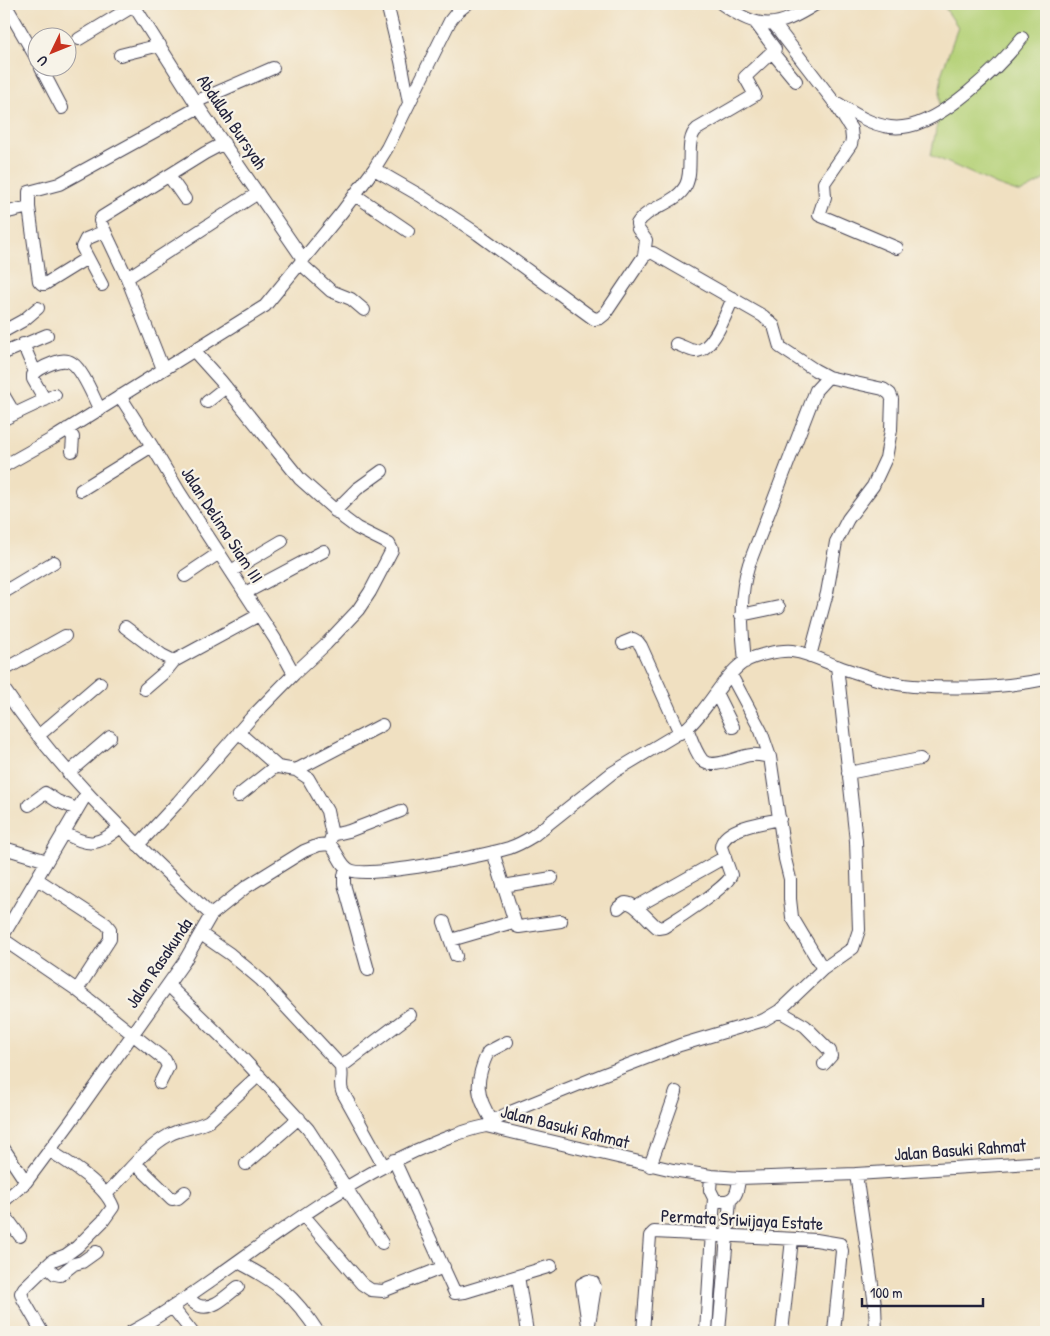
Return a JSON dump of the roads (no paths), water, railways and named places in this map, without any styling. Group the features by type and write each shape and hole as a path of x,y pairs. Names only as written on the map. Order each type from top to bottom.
{"street":[{"path":"5,4 28,44"},
{"path":"387,4 409,103"},
{"path":"4,466 100,410 265,306 355,196 374,169 387,148 450,21 467,4"},
{"path":"722,4 740,16 756,22 774,24 793,17 816,4"},
{"path":"79,39 134,5"},
{"name":"Abdullah Bursyah","path":"134,5 197,105 258,192 302,261 330,291 351,299 364,310"},
{"path":"374,169 421,196 478,234 588,316 594,319 600,318 605,314 644,256 646,240 637,228 638,222 644,215 675,198 684,188 689,174 690,140 692,134 697,129 754,96 755,93 745,77 750,70 775,48 756,22"},
{"path":"774,24 834,102 851,129 852,139 824,183 825,197 819,214 897,248"},
{"path":"834,102 859,117 874,122 903,127 916,124 937,115 981,81 1022,38"},
{"path":"120,56 160,45"},
{"path":"772,52 796,81"},
{"path":"87,258 45,284 39,281 29,207 29,192 59,184 197,105 273,68"},
{"path":"46,78 62,108"},
{"path":"163,369 127,278 100,222 102,217 224,144"},
{"path":"169,176 186,200"},
{"path":"127,278 258,192"},
{"path":"355,196 408,231"},
{"path":"4,213 29,207"},
{"path":"102,285 82,247 86,239 104,231"},
{"path":"644,256 651,253 661,257 763,316 772,323 780,347 819,373 828,377 883,389 890,394 892,399 891,430 886,458 873,486 848,519 836,542 833,570 810,656"},
{"path":"676,344 693,351 705,348 712,341 733,298"},
{"path":"4,331 24,320 38,308"},
{"path":"4,353 47,335"},
{"path":"4,396 9,416 50,398 33,379 35,372 23,344"},
{"path":"138,846 238,732 358,610 370,592 392,550 389,544 357,528 335,511 288,465 226,387 194,352"},
{"path":"35,372 55,362 70,362 82,375 100,410"},
{"path":"745,662 741,615 743,583 816,390 828,377"},
{"path":"207,402 226,387"},
{"name":"Jalan Delima Siam III","path":"120,396 180,494 259,615 294,674"},
{"path":"67,429 73,437 72,451"},
{"path":"81,490 152,446"},
{"path":"335,511 356,489 382,471"},
{"path":"231,571 282,541"},
{"path":"245,593 324,551"},
{"path":"185,576 220,553"},
{"path":"4,592 54,562"},
{"path":"741,615 779,607"},
{"path":"145,689 166,671 174,661 259,615"},
{"path":"125,628 162,655 174,661"},
{"path":"4,670 65,636"},
{"path":"623,643 633,640 641,646 683,730 702,760 709,764 717,764 754,755 770,756"},
{"path":"238,732 276,766 282,769 296,770 308,778 324,805 328,817 330,839 346,867 355,872 371,872 446,862 493,852 519,844 533,836 608,776 683,730 697,718 731,675 745,662 759,657 786,651 810,656 875,677 914,686 967,687 1046,679"},
{"path":"506,1042 488,1052 478,1081 479,1092 489,1124 513,1111 602,1075 680,1045 753,1024 779,1012 823,969 853,948 859,930 856,841 837,666"},
{"path":"731,675 761,731 770,756 784,853 790,879 792,917 823,969"},
{"path":"38,736 100,683"},
{"name":"Jalan Rasakunda","path":"4,690 38,736 87,794 119,828 211,915 202,934 168,984 50,1151 26,1182 4,1201"},
{"path":"716,693 734,727"},
{"path":"296,770 382,724"},
{"path":"68,773 110,737"},
{"path":"848,773 920,759"},
{"path":"238,796 276,766"},
{"path":"29,805 45,793 77,809"},
{"path":"4,934 87,794"},
{"path":"211,915 246,887 304,851 401,811"},
{"path":"618,908 626,903 636,907 658,928 664,927 729,880 731,875 721,844 727,835 739,829 780,819"},
{"path":"63,832 80,841 94,843 106,839 119,828"},
{"path":"4,848 47,861"},
{"path":"493,852 513,922 516,926 561,921"},
{"path":"636,907 725,857"},
{"path":"346,867 344,884 368,970"},
{"path":"503,886 552,878"},
{"path":"37,879 106,924 110,930 110,939 77,990"},
{"path":"444,922 456,956"},
{"path":"451,940 513,922"},
{"path":"202,934 261,980 331,1053 342,1068 342,1091 389,1163 444,1267 454,1292 457,1294 551,1266"},
{"path":"4,940 77,990 167,1062 168,1067 160,1083"},
{"path":"168,984 299,1118 317,1142 382,1243"},
{"path":"779,1012 805,1026 830,1051 831,1056 824,1064"},
{"path":"342,1068 410,1015"},
{"path":"106,1194 159,1142 170,1134 209,1121 259,1075"},
{"path":"650,1166 676,1092"},
{"path":"246,1164 299,1118"},
{"name":"Jalan Basuki Rahmat","path":"131,1332 150,1327 187,1298 345,1188 389,1163 453,1135 489,1124 650,1166 710,1176 739,1178 856,1174 1046,1162"},
{"path":"4,1149 26,1182"},
{"path":"42,1332 27,1308 21,1294 24,1288 56,1258 68,1254 77,1247 112,1210 113,1206 106,1194 80,1171 50,1151"},
{"path":"136,1164 172,1200 185,1192"},
{"path":"856,1174 875,1305 876,1332"},
{"path":"706,1332 714,1198 710,1190 710,1176"},
{"path":"714,1198 722,1201 730,1200 738,1192 739,1178"},
{"path":"719,1332 730,1200"},
{"path":"4,1214 20,1236"},
{"path":"304,1216 362,1284 371,1290 383,1291 444,1267"},
{"name":"Permata Sriwijaya Estate","path":"643,1332 651,1234 654,1232 838,1243 842,1248 834,1332"},
{"path":"782,1332 792,1239"},
{"path":"46,1266 54,1274 60,1275 74,1264 82,1262 96,1252"},
{"path":"238,1262 274,1282 288,1294 305,1313 318,1332"},
{"path":"518,1276 527,1332"},
{"path":"187,1298 198,1305 216,1304 238,1287"},
{"path":"173,1308 192,1332"}]}
